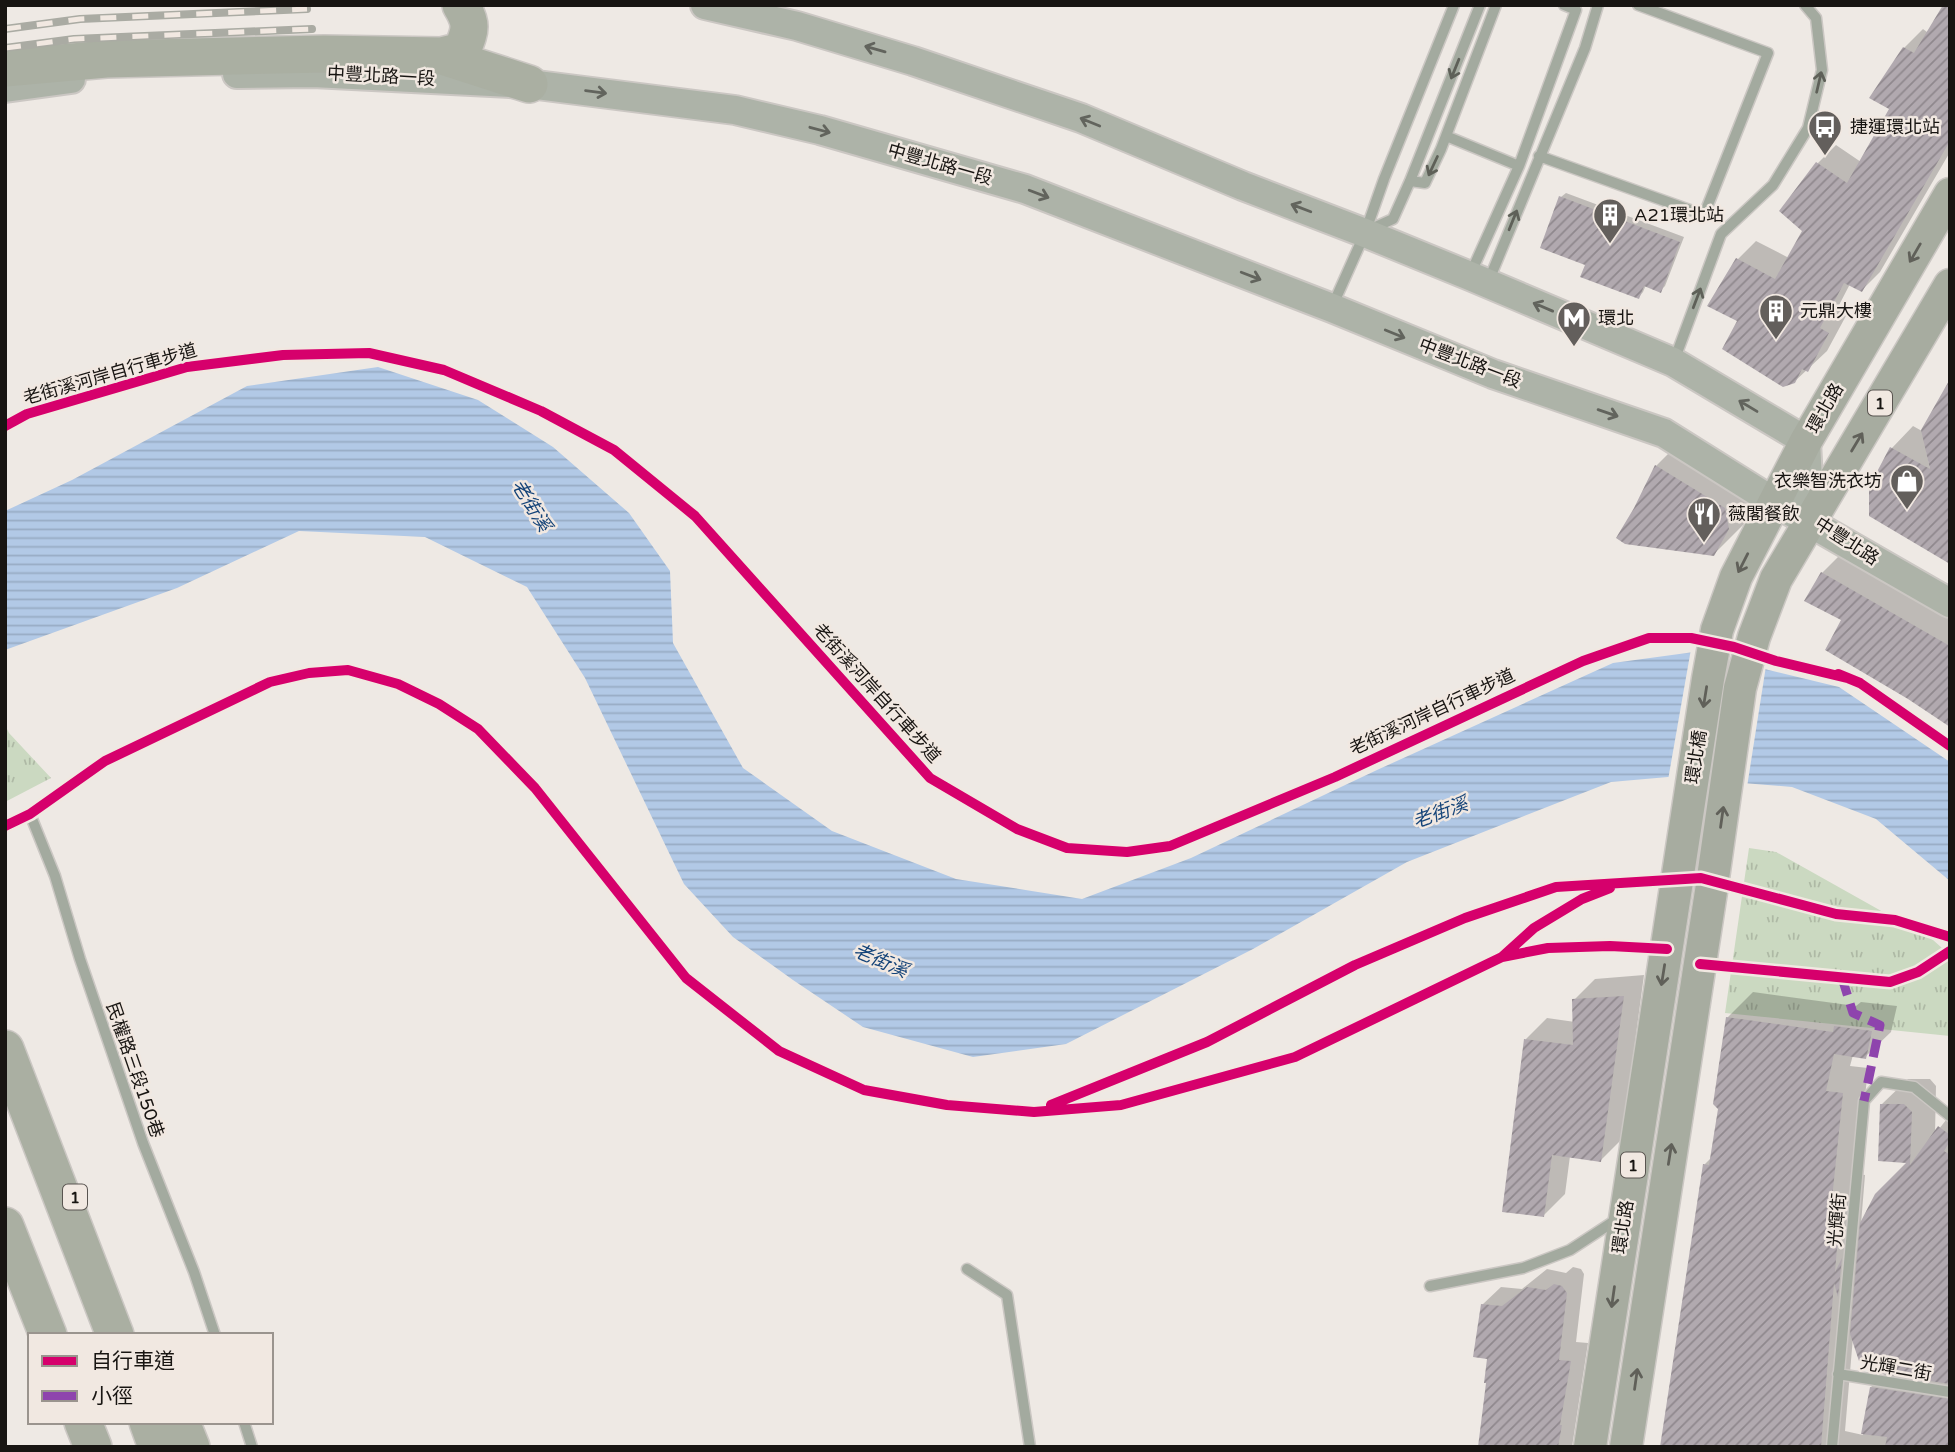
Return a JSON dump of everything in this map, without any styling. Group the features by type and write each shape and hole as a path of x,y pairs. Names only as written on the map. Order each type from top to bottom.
{"highway":[{"path":"5,68 106,59 324,54 442,56 462,51 467,38 470,21 461,5"},
{"path":"442,56 529,84"},
{"name":"1","path":"8,1054 114,1333"},
{"name":"1","path":"8,1054 138,1333"},
{"path":"5,1226 39,1333"},
{"path":"5,1226 47,1333"},
{"path":"69,1424 76,1447"},
{"path":"84,1424 93,1447"},
{"path":"149,1424 158,1447"},
{"path":"182,1424 191,1447"}],"main road":[{"path":"705,5 797,26 914,61 1081,118 1673,362 1806,441"},
{"name":"中豐北路一段","path":"5,88 93,76 313,73 529,84 735,110 820,130 1025,189 1332,308 1493,374 1664,433 1810,522"},
{"name":"環北路","path":"1717,630 1736,578 1806,441 1950,194"},
{"name":"1","path":"1810,522 1949,286"},
{"name":"中豐北路","path":"1806,441 1810,522 1950,603"},
{"name":"環北橋","path":"1712,885 1740,688 1754,637 1776,579 1810,522"},
{"name":"環北橋","path":"1677,884 1717,630"},
{"name":"環北路","path":"1590,1447 1677,884"},
{"name":"環北路","path":"1626,1447 1712,885"}],"lane":[{"path":"1332,308 1365,233 1454,5"},
{"path":"1365,233 1393,219 1480,5"},
{"path":"1410,181 1425,183 1496,5"},
{"path":"1479,280 1576,10 1564,5"},
{"path":"1479,280 1539,156 1585,48 1598,5"},
{"path":"1539,156 1704,215 1768,53 1638,5"},
{"path":"1673,362 1721,234 1773,185 1808,128 1822,70 1816,18 1805,5"},
{"path":"1446,136 1519,166"},
{"name":"民權路三段150巷","path":"30,814 55,876 80,959 144,1143 194,1272 214,1333"},
{"name":"光輝街","path":"1832,1447 1864,1101 1881,1082 1914,1087 1950,1116"},
{"path":"1430,1286 1523,1268 1570,1250 1625,1214"},
{"path":"967,1269 1007,1295 1030,1447"},
{"name":"光輝二街","path":"1838,1374 1950,1392"},
{"path":"245,1424 252,1447"}],"green space":[{"path":"5,725 9,733 51,778 5,802"},
{"path":"1749,848 1776,852 1933,940 1950,955 1950,1036 1725,1013"}],"water":[{"name":"老街溪","path":"378,367 478,400 553,447 629,513 670,571 673,643 743,768 832,831 956,879 1082,899 1191,858 1613,663 1694,652 1839,687 1950,762 1950,881 1876,819 1792,787 1668,777 1611,782 1407,862 1253,949 1066,1044 973,1057 863,1027 733,937 684,884 585,678 527,587 425,537 299,531 177,588 5,650 5,511 72,480 247,386"}],"pier":[{"path":"1691,649 1766,666 1747,787 1668,780"}],"building":[{"path":"1943,5 1950,5 1950,141 1862,292 1844,283 1820,328 1829,333 1808,372 1802,369 1795,383 1783,387 1722,349 1737,321 1707,306 1736,258 1775,279 1802,231 1779,211 1816,162 1847,183 1889,109 1869,98 1903,47 1914,53"},
{"name":"A21環北站","path":"1559,196 1680,242 1661,293 1644,286 1639,299 1580,277 1585,265 1540,248"},
{"path":"1950,379 1950,564 1869,516 1869,487 1890,447 1930,469 1921,430"},
{"path":"1655,465 1725,508 1729,529 1714,556 1625,544 1616,538"},
{"path":"1821,572 1950,646 1950,727 1825,650 1841,620 1804,601"},
{"path":"1624,996 1601,1162 1552,1155 1544,1217 1502,1212 1524,1039 1573,1045 1572,999"},
{"path":"1726,1017 1833,1032 1834,1026 1872,1031 1866,1059 1834,1054 1826,1091 1843,1093 1832,1199 1841,1200 1835,1272 1842,1258 1838,1297 1834,1283 1821,1447 1660,1447 1703,1164 1709,1165 1718,1109 1713,1104"},
{"path":"1880,1104 1904,1104 1912,1112 1910,1165 1938,1126 1950,1135 1950,1141 1944,1151 1950,1155 1950,1384 1872,1372 1874,1364 1859,1361 1850,1334 1860,1223 1875,1194 1906,1163 1878,1161"},
{"path":"1554,1284 1562,1286 1567,1293 1559,1360 1571,1361 1558,1447 1478,1447 1487,1359 1473,1357 1481,1304 1502,1306 1527,1287 1546,1290"},
{"path":"1870,1387 1950,1399 1950,1447 1885,1447 1887,1437 1861,1434"}],"railway":[{"path":"5,29 80,19 307,9"},
{"path":"5,48 74,39 312,29"}],"marked path":[{"path":"1842,978 1853,1013 1880,1025 1864,1101"}],"cycle path":[{"name":"老街溪河岸自行車步道","path":"5,426 27,414 187,367 283,355 369,353 444,370 541,411 614,450 695,516 930,778 1017,829 1067,848 1127,852 1170,846 1335,777 1583,661 1649,638 1691,638 1847,678"},
{"path":"5,826 30,814 105,761 270,682 309,673 348,670 398,684 439,704 478,729 535,788 686,978 779,1051 864,1090 947,1105 1034,1112 1121,1105 1295,1057 1502,957 1548,948 1610,946 1667,949"},
{"path":"1838,674 1860,683 1950,746"},
{"path":"1051,1105 1207,1042 1355,965 1465,918 1556,887 1701,878 1836,914 1895,920 1950,937"},
{"path":"1502,957 1534,928 1582,899 1610,888"},
{"path":"1700,964 1890,982 1918,972 1950,951"}],"place":[{"name":"捷運環北站","path":"1825,157"},
{"name":"A21環北站","path":"1610,245"},
{"name":"元鼎大樓","path":"1776,341"},
{"name":"環北","path":"1574,348"},
{"name":"衣樂智洗衣坊","path":"1907,511"},
{"name":"薇閣餐飲","path":"1704,544"}]}
